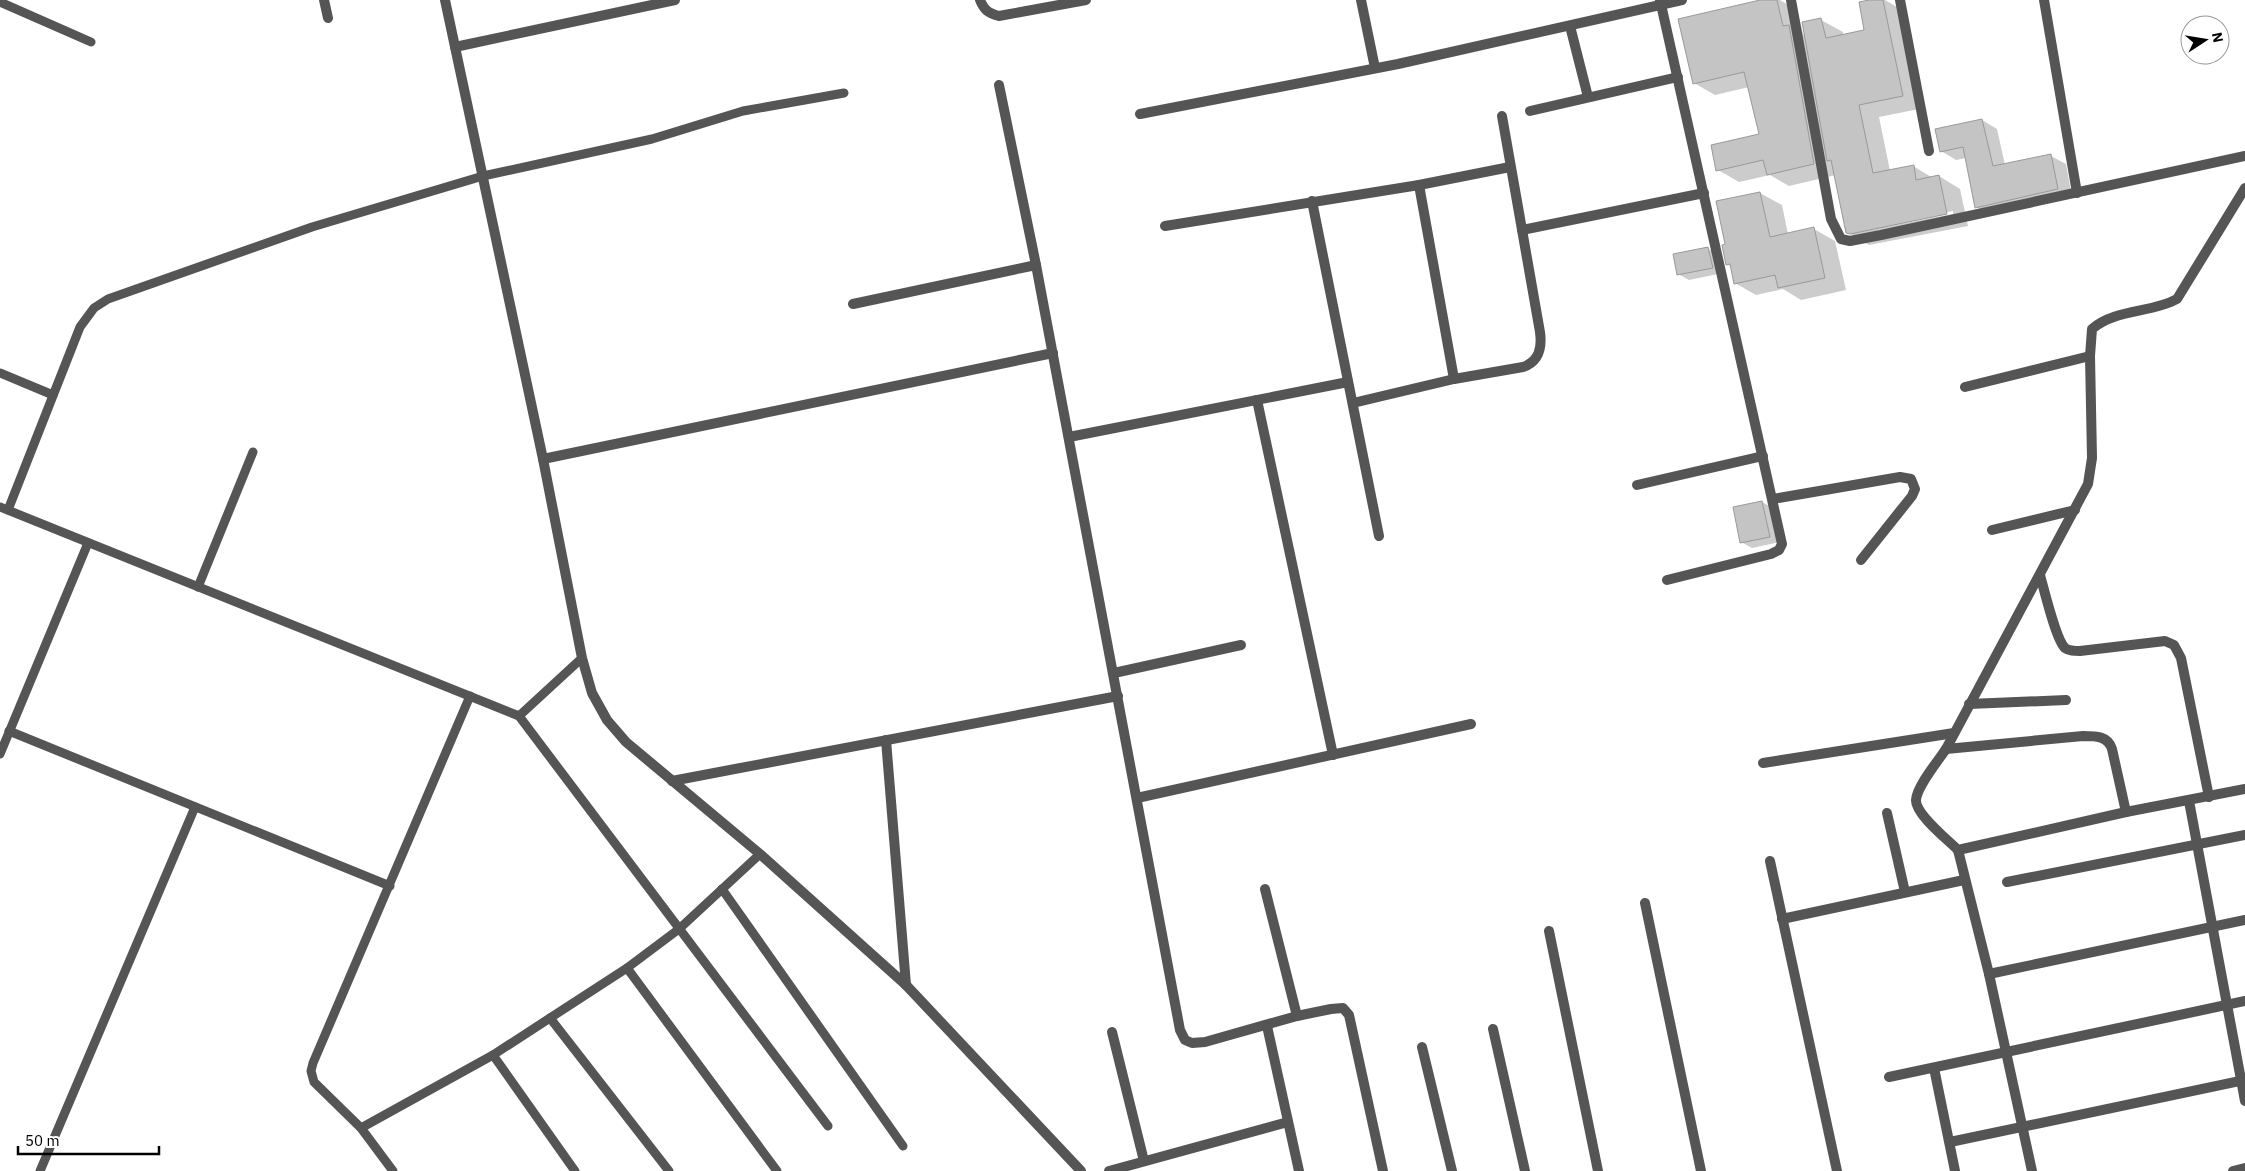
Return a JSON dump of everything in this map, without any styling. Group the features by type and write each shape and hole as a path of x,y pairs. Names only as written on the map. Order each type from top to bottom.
{"street":[{"path":"324,0 328,18"},
{"path":"445,0 543,459 582,658 592,693 607,720 626,742 760,854 906,985 1081,1171"},
{"path":"455,47 675,0"},
{"path":"980,0 984,9 989,14 999,16 1086,0"},
{"path":"1361,0 1376,68"},
{"path":"1140,114 1376,68 1570,26 1661,2 1682,0"},
{"path":"1791,0 1831,218 1841,240 1858,240 2245,156"},
{"path":"1900,0 1929,151"},
{"path":"2044,0 2077,193"},
{"path":"1661,2 1782,544 1779,550 1772,554 1666,580"},
{"path":"1570,26 1588,97"},
{"path":"1530,111 1678,76"},
{"path":"999,85 1053,353 1138,798 1178,1022 1185,1040 1192,1043 1205,1042 1298,1016 1338,1008 1348,1011 1383,1171"},
{"path":"1352,402 1454,379 1523,367 1528,365 1540,352 1542,345 1540,332 1502,116"},
{"path":"1165,226 1419,185 1510,166"},
{"path":"1419,185 1454,379"},
{"path":"2032,1171 2024,1127 1989,974 1958,850 1920,812 1917,805 1919,791 1946,749 2088,484 2091,470 2090,356 2092,328 2101,322 2177,299 2245,188"},
{"path":"1522,230 1704,193"},
{"path":"1312,201 1379,536"},
{"path":"853,304 1036,265"},
{"path":"543,459 1053,353"},
{"path":"1965,387 2090,356"},
{"path":"1069,437 1348,382"},
{"path":"1257,400 1333,755"},
{"path":"1637,485 1763,456"},
{"path":"1773,500 1900,476 1911,479 1915,489 1912,496 1861,560"},
{"path":"1992,530 2075,510"},
{"path":"2040,576 2058,638 2064,647 2072,651 2080,651 2165,641 2178,648 2182,658 2209,797"},
{"path":"1114,673 1241,645"},
{"path":"672,781 1118,696"},
{"path":"1969,704 2066,700"},
{"path":"1138,798 1471,724"},
{"path":"1763,763 1954,733"},
{"path":"1946,749 2083,736 2105,739 2109,741 2112,749 2126,812"},
{"path":"886,740 906,985"},
{"path":"1958,850 2126,812 2245,789"},
{"path":"2189,801 2243,1081 2245,1101"},
{"path":"1887,814 1905,892"},
{"path":"2007,882 2245,835"},
{"path":"1770,861 1837,1171"},
{"path":"1782,919 1964,880"},
{"path":"1265,889 1298,1016"},
{"path":"1645,903 1701,1171"},
{"path":"1989,974 2245,920"},
{"path":"1549,931 1598,1171"},
{"path":"1889,1078 2245,1000"},
{"path":"1266,1026 1299,1171"},
{"path":"1493,1029 1525,1171"},
{"path":"1112,1032 1144,1161"},
{"path":"1422,1047 1452,1171"},
{"path":"1934,1068 1955,1171"},
{"path":"1950,1142 2243,1081"},
{"path":"1109,1171 1288,1122"},
{"path":"2233,1171 2245,1168"}],"lane":[{"path":"0,2 91,42"},
{"path":"828,1126 519,716 4,509 80,327 94,308 108,299 312,227 483,176 652,139 744,111 844,93"},
{"path":"0,374 53,395"},
{"path":"198,587 253,452"},
{"path":"0,754 88,542"},
{"path":"519,716 582,658"},
{"path":"393,1171 361,1128 324,1094 314,1082 311,1071 470,696"},
{"path":"9,732 390,886"},
{"path":"40,1171 195,807"},
{"path":"361,1128 493,1055 627,968 679,929 760,854"},
{"path":"722,889 903,1146"},
{"path":"627,968 777,1171"},
{"path":"550,1018 669,1171"},
{"path":"493,1055 575,1171"}],"building":[{"path":"1760,0 1777,0 1783,26 1789,25 1814,164 1767,175 1763,160 1716,171 1711,145 1759,134 1744,72 1693,84 1678,19"},
{"path":"1883,0 1903,96 1859,105 1873,173 1914,165 1916,180 1939,175 1947,214 1850,234 1846,233 1831,160 1827,161 1802,22 1821,18 1826,38 1864,30 1859,2"},
{"path":"1982,119 1993,166 2051,154 2058,189 1975,208 1963,147 1940,152 1935,129"},
{"path":"1760,192 1770,237 1814,227 1825,278 1778,288 1775,275 1734,284 1730,264 1726,265 1722,245 1725,244 1716,201"},
{"path":"1708,247 1713,268 1677,275 1673,254"},
{"path":"1762,501 1770,537 1740,543 1733,507"}]}
